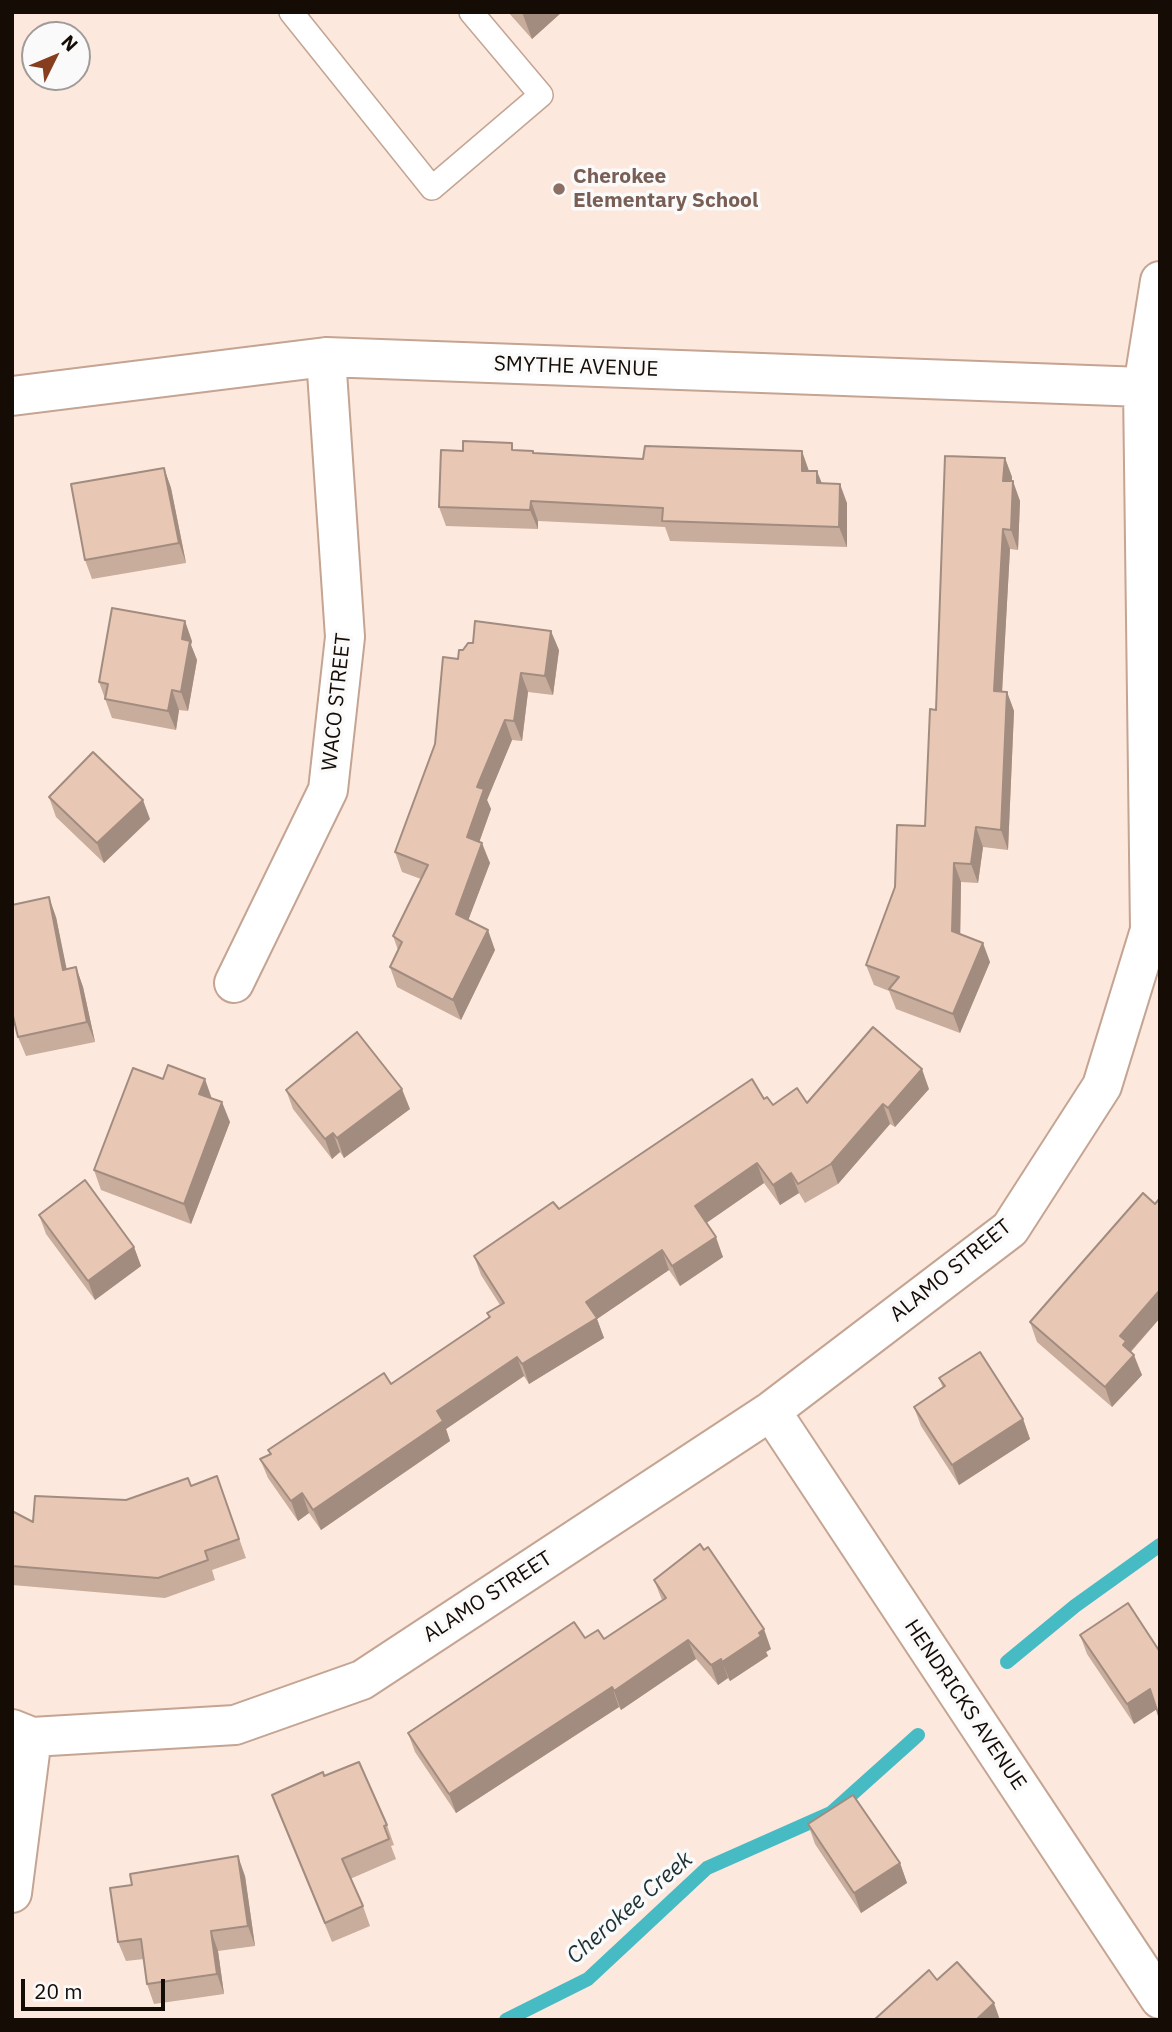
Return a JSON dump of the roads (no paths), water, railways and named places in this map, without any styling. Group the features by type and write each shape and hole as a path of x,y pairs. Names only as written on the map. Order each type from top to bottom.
{"street":[{"name":"ALAMO STREET","path":"22,1733 235,1725 362,1680 771,1411 1010,1229 1102,1086 1150,930 1143,387 1160,281"},
{"name":"SMYTHE AVENUE","path":"12,396 326,357 1143,387"},
{"name":"WACO STREET","path":"234,983 328,790 345,637 326,357"},
{"name":"HENDRICKS AVENUE","path":"771,1411 1160,1999"},
{"path":"12,1894 22,1733"}],"lane":[{"path":"290,12 432,188 541,95 471,12"}],"waterway":[{"name":"Cherokee Creek","path":"1007,1662 1075,1606 1160,1545"},
{"name":"Cherokee Creek","path":"506,2020 588,1979 707,1868 831,1813 918,1735"}],"place":[{"name":"Cherokee Elementary School","path":"559,189"}]}
